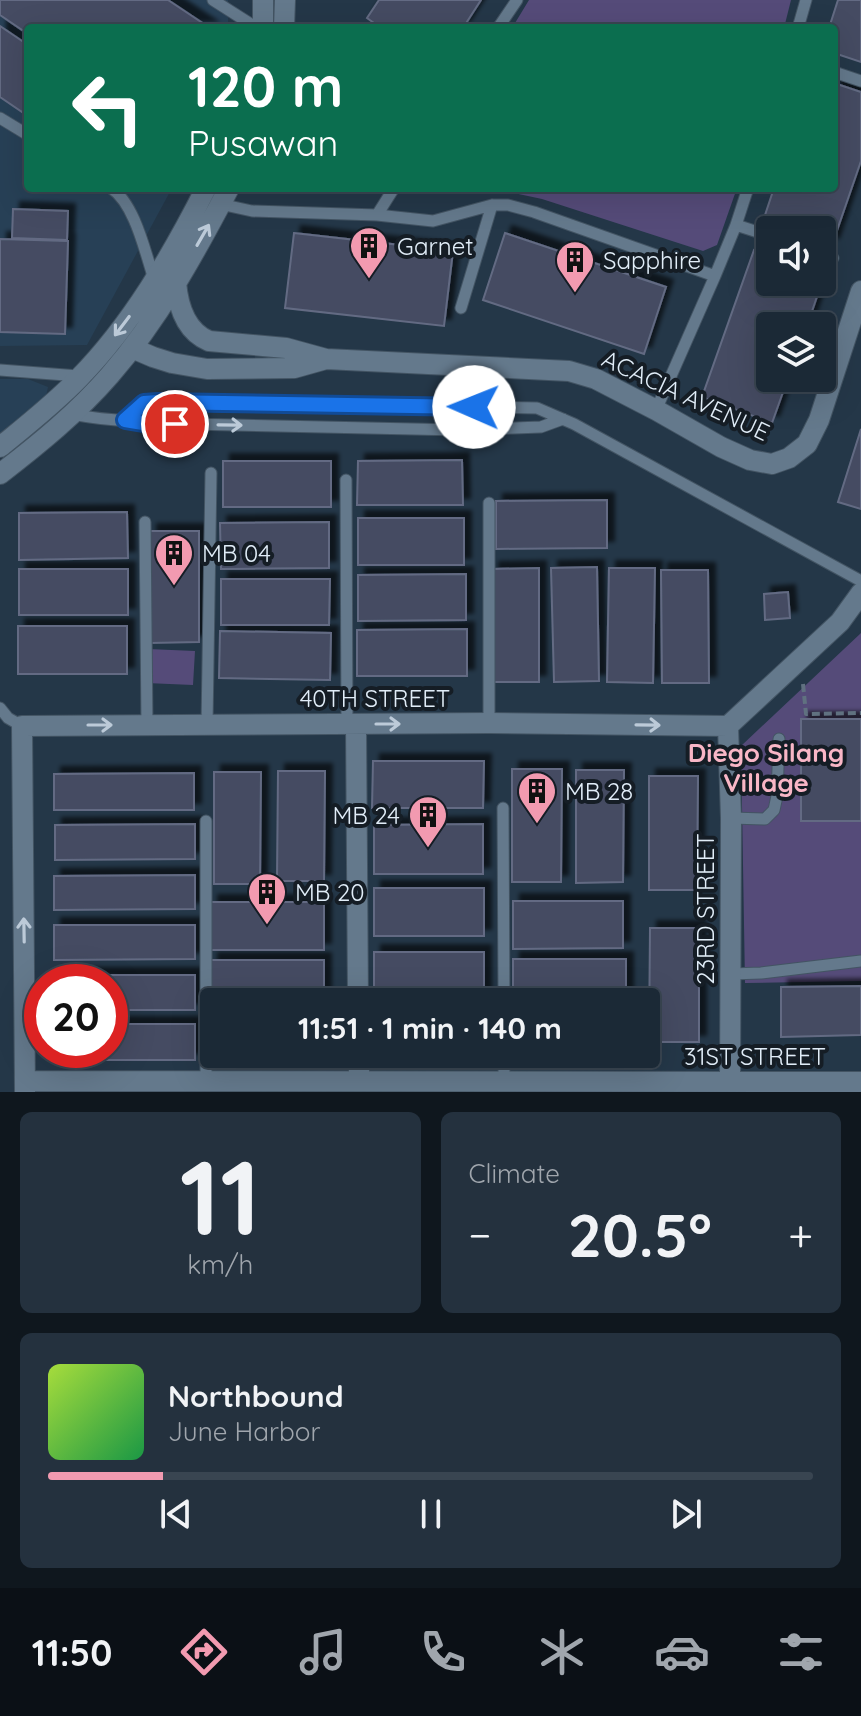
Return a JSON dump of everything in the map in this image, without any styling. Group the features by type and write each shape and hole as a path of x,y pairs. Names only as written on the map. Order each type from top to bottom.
{"street":[{"path":"260,24 263,0"},
{"path":"284,24 285,0"},
{"path":"0,447 59,398 110,342 154,279 204,192"},
{"path":"0,474 73,414 132,348 176,282 225,196"},
{"name":"ACACIA AVENUE","path":"176,282 185,319 192,330 200,337 219,343 286,348 326,359 569,371 596,379 721,447 750,460 772,464 789,458 807,444 819,420 861,291"},
{"name":"ACACIA AVENUE","path":"132,348 172,363 207,369 294,368 326,359"},
{"path":"728,726 840,622 861,593"},
{"name":"40TH STREET","path":"22,726 489,723 728,726"},
{"path":"352,724 358,988"},
{"path":"22,726 25,1086"},
{"name":"23RD STREET","path":"728,726 731,818 730,1087"},
{"path":"359,1068 359,1081"},
{"name":"31ST STREET","path":"25,1086 206,1081 504,1081 730,1087 861,1082"}],"lane":[{"path":"213,0 253,24"},
{"path":"501,24 517,0"},
{"path":"799,24 806,0"},
{"path":"838,73 861,81"},
{"path":"0,118 24,133"},
{"path":"117,192 129,208 154,279"},
{"path":"377,215 391,192"},
{"path":"656,410 715,276 747,192"},
{"path":"225,196 252,211 377,215 433,221 492,205 508,205 715,276"},
{"path":"461,308 492,205"},
{"path":"736,225 756,231"},
{"path":"0,370 81,376"},
{"path":"125,420 144,403 158,402 537,408 601,438 861,581"},
{"path":"73,414 91,419 143,423 459,430 541,427 563,419"},
{"path":"207,725 211,473"},
{"path":"346,480 352,724"},
{"path":"489,503 489,723"},
{"path":"145,522 147,725"},
{"path":"0,708 8,718 22,726"},
{"path":"731,818 765,819 774,810 779,739"},
{"path":"503,808 504,988"},
{"path":"206,821 206,1081"},
{"path":"731,974 861,961"},
{"path":"504,1068 504,1081"}],"path":[{"path":"800,660 806,714 861,713"}],"shaded area":[{"path":"0,0 228,0 228,24 24,24 24,192 170,192 87,345 0,346"},
{"path":"529,0 791,0 785,24 514,24"},
{"path":"509,192 736,192 717,245 703,251 542,199"},
{"path":"0,379 28,379 48,387 46,396 0,433"},
{"path":"861,633 861,981 745,983 741,746"},
{"path":"148,649 195,651 193,685 146,683"}],"building":[{"path":"0,0 168,0 204,24 24,24 24,31 0,15"},
{"path":"379,0 481,0 466,24 375,24 367,18"},
{"path":"838,0 861,0 861,62 838,54 838,24 830,24"},
{"path":"0,26 24,42 24,113 0,97"},
{"path":"838,84 861,92 861,161 836,233 836,216 765,216 773,192 838,192"},
{"path":"13,209 68,211 67,240 12,238"},
{"name":"Garnet","path":"294,233 453,251 444,326 285,308"},
{"name":"Sapphire","path":"505,233 666,287 644,354 483,300"},
{"path":"0,239 68,241 65,334 0,332"},
{"path":"754,250 756,296 817,296 812,312 756,312 756,392 783,392 772,423 702,397"},
{"path":"861,429 861,509 838,502"},
{"path":"462,460 463,505 357,505 358,461"},
{"path":"223,461 331,461 331,507 223,507"},
{"path":"607,500 607,548 496,549 496,501"},
{"path":"127,512 128,558 19,560 19,513"},
{"path":"358,518 464,518 464,565 358,565"},
{"path":"329,522 329,568 221,569 220,523"},
{"name":"MB 04","path":"150,531 199,531 199,642 150,643"},
{"path":"597,567 599,681 554,682 551,568"},
{"path":"539,568 539,682 493,682 492,569"},
{"path":"609,568 655,568 653,683 607,682"},
{"path":"19,569 128,569 128,615 19,615"},
{"path":"661,570 708,570 709,683 662,683"},
{"path":"466,574 466,620 358,621 358,575"},
{"path":"221,579 330,579 329,625 221,625"},
{"path":"788,592 790,618 765,620 764,594"},
{"path":"18,626 127,626 127,674 18,674"},
{"path":"467,629 467,676 357,676 357,630"},
{"path":"220,631 331,633 330,680 219,678"},
{"path":"801,719 861,719 861,821 801,821"},
{"path":"373,761 484,761 483,808 372,808"},
{"name":"MB 28","path":"512,769 562,769 561,882 512,882"},
{"path":"576,770 624,770 623,882 576,883"},
{"path":"278,771 325,771 324,881 277,881"},
{"path":"214,772 261,772 260,884 214,884"},
{"path":"194,773 194,810 54,810 54,774"},
{"path":"649,776 698,776 697,890 649,890"},
{"path":"195,824 195,859 55,860 55,825"},
{"name":"MB 24","path":"483,824 483,874 374,874 374,825"},
{"path":"195,875 195,909 54,910 54,876"},
{"path":"374,888 484,888 484,936 374,936"},
{"path":"513,901 623,901 623,948 513,949"},
{"name":"MB 20","path":"211,902 324,902 324,950 211,950"},
{"path":"54,925 195,925 195,959 54,960"},
{"path":"650,928 699,928 699,1042 660,1042 660,988 649,988"},
{"path":"374,952 484,952 484,988 374,988"},
{"path":"513,959 626,959 626,988 513,988"},
{"path":"211,960 324,960 324,988 211,988"},
{"path":"128,975 195,975 195,1010 128,1010"},
{"path":"861,986 861,1035 781,1037 781,987"},
{"path":"128,1024 195,1024 195,1060 128,1060"}],"place":[{"name":"Garnet","path":"369,280"},
{"name":"Sapphire","path":"575,294"},
{"name":"MB 04","path":"174,587"},
{"name":"MB 28","path":"537,825"},
{"name":"MB 24","path":"428,849"},
{"name":"MB 20","path":"267,926"}],"district":[{"name":"Diego Silang Village","path":"766,767"}],"route":[{"path":"175,424 125,420 144,403 158,402 474,407"}]}
